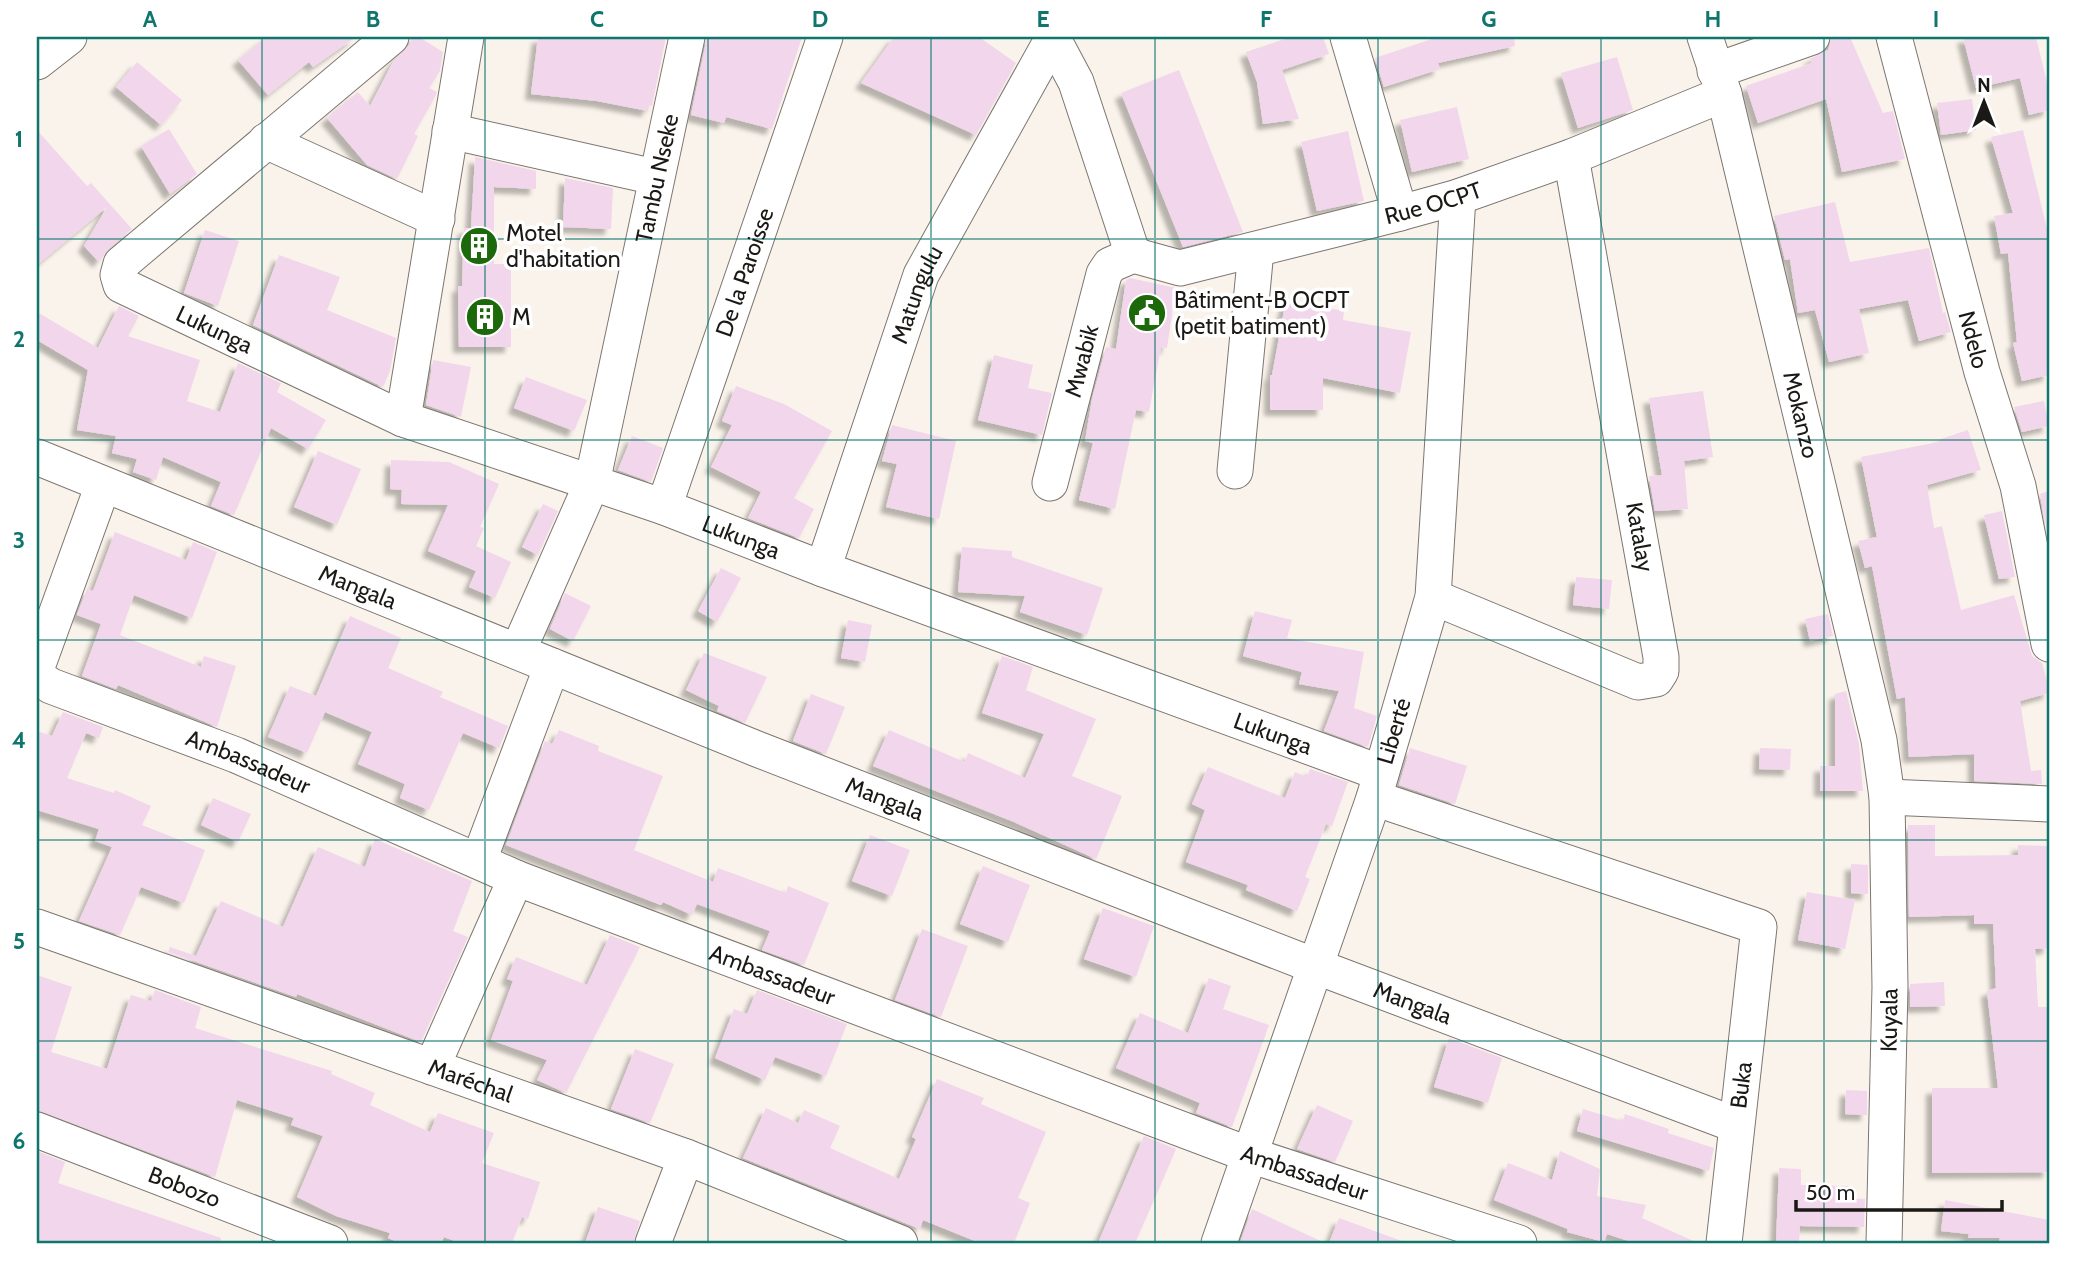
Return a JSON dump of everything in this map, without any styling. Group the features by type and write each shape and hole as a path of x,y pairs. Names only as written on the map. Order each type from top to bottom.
{"street":[{"path":"37,62 69,37"},
{"path":"391,37 266,141 437,219"},
{"path":"403,419 466,37"},
{"name":"Tambu Nseke","path":"518,651 592,482 687,37"},
{"name":"De la Paroisse","path":"664,507 825,37"},
{"path":"1348,37 1399,213"},
{"name":"Mokanzo","path":"1704,37 1719,83 1876,726 1887,797"},
{"name":"Rue OCPT","path":"1133,255 1180,268 1458,197 1571,156 1812,37"},
{"name":"Ndelo","path":"1894,37 1982,372 2018,486 2049,644"},
{"path":"1052,38 1076,82 1133,255"},
{"name":"Matungulu","path":"823,569 921,275 1052,38"},
{"path":"450,131 655,177"},
{"name":"Lukunga","path":"266,141 121,264 118,275 121,285 403,419 664,507 1378,786 1759,927"},
{"name":"Katalay","path":"1433,597 1638,682 1656,679 1661,671 1661,657 1571,156"},
{"name":"Liberté","path":"1219,1243 1378,786 1433,597 1458,197"},
{"path":"1235,471 1256,250"},
{"name":"Mwabik","path":"1050,483 1104,274 1110,265 1133,255"},
{"name":"Mangala","path":"37,457 552,666 1315,967 1736,1125"},
{"path":"37,667 103,485"},
{"path":"479,860 552,666"},
{"name":"Ambassadeur","path":"37,677 51,686 236,755 516,878 1250,1155 1519,1243"},
{"path":"1887,797 2049,804"},
{"name":"Kuyala","path":"1884,1243 1890,988 1887,797"},
{"path":"432,1067 516,878"},
{"name":"Maréchal","path":"37,927 686,1157 900,1243"},
{"name":"Buka","path":"1724,1243 1759,927"},
{"name":"Bobozo","path":"37,1130 330,1243"},
{"path":"653,1243 686,1157"}],"building":[{"path":"266,37 356,37 313,67 309,62 268,95 238,60"},
{"path":"411,37 419,37 443,52 440,71 429,88 437,92 436,95 414,134 418,136 397,179 367,165 327,118 358,92 370,106 393,62 410,44"},
{"path":"538,37 666,37 652,106 649,105 648,111 597,101 531,94"},
{"path":"707,37 802,37 772,129 726,117 724,123 691,115"},
{"path":"894,37 979,37 1016,63 976,135 861,83"},
{"path":"1291,37 1323,37 1329,54 1282,70 1299,119 1263,124 1257,82 1246,52"},
{"path":"1438,37 1514,37 1515,46 1438,63 1440,69 1384,87 1375,58"},
{"path":"1832,37 1850,37 1883,113 1893,111 1905,159 1842,172 1826,99 1758,123 1746,86 1812,63 1810,59 1828,50"},
{"path":"1963,37 2036,37 2049,91 2049,110 2029,115 2020,78 1976,88"},
{"path":"1617,57 1633,110 1578,128 1561,73"},
{"path":"137,62 182,100 161,125 116,87"},
{"path":"1179,70 1243,232 1183,247 1121,93"},
{"path":"1972,99 1976,130 1941,135 1937,103"},
{"path":"1457,107 1469,159 1412,172 1400,120"},
{"path":"169,129 197,174 170,194 141,146"},
{"path":"37,130 87,186 91,183 132,229 108,249 99,262 84,246 107,207 37,265"},
{"path":"2023,130 2049,237 2049,375 2022,381 2013,343 2017,342 2008,253 2001,254 1994,216 2013,213 1991,137"},
{"path":"1348,131 1364,201 1317,211 1301,142"},
{"path":"475,157 536,171 536,189 494,187 494,264 511,264 511,347 459,347 458,286 462,286 464,228 471,228"},
{"path":"565,178 613,188 611,229 563,227"},
{"path":"1835,202 1850,262 1929,248 1943,313 1945,312 1951,332 1919,341 1908,300 1859,309 1869,353 1829,362 1815,310 1798,313 1790,259 1785,260 1774,216"},
{"path":"205,230 239,241 218,306 184,293"},
{"path":"279,255 340,277 327,310 396,338 390,371 383,387 253,325"},
{"path":"1130,278 1176,288 1167,348 1161,347 1149,412 1136,410 1115,509 1079,500 1093,443 1085,441 1092,399 1106,347 1116,349 1126,280"},
{"path":"1286,300 1344,311 1343,320 1411,332 1400,393 1323,378 1323,410 1270,410 1270,375"},
{"path":"119,306 139,316 128,336 200,360 187,401 220,412 238,363 281,383 277,392 326,420 308,449 271,428 234,515 211,506 221,482 163,457 156,480 133,472 137,459 112,453 116,436 77,430 88,370 37,340 37,312 98,348"},
{"path":"994,355 1033,365 1028,388 1052,393 1042,435 978,420"},
{"path":"433,360 471,367 461,417 426,405"},
{"path":"526,377 587,400 574,431 514,408"},
{"path":"736,386 784,404 832,431 794,498 814,509 799,538 748,518 761,492 711,467 732,425 722,421"},
{"path":"1703,391 1713,457 1684,461 1688,509 1655,511 1649,476 1662,475 1649,398"},
{"path":"2044,401 2049,426 2022,432 2014,407"},
{"path":"892,425 956,441 939,519 886,507 897,464 882,461"},
{"path":"1968,430 1981,470 1927,485 1934,528 1942,526 1961,610 2014,595 2032,656 2042,663 2049,689 2049,693 2020,701 2031,771 2041,770 2042,784 1974,781 1974,754 1909,757 1905,697 1897,699 1872,566 1865,568 1858,541 1877,537 1861,457 1939,442 1938,440"},
{"path":"632,436 663,448 651,482 618,470"},
{"path":"318,451 361,469 337,525 294,507"},
{"path":"391,460 449,462 499,484 480,527 484,528 476,546 511,562 495,598 469,587 476,571 428,551 448,505 401,504 402,490 390,489"},
{"path":"2049,491 2049,541 2040,494"},
{"path":"543,504 558,511 538,555 522,547"},
{"path":"2002,511 2015,577 1999,579 1984,515"},
{"path":"115,532 186,560 193,542 217,552 192,618 134,595 120,635 201,667 204,656 236,666 217,727 118,685 116,689 82,676 101,624 77,615 87,589 93,591"},
{"path":"962,547 1012,551 1012,557 1103,588 1087,635 1020,612 1025,596 958,592"},
{"path":"721,568 741,578 717,622 698,611"},
{"path":"1576,577 1612,580 1609,609 1573,605"},
{"path":"565,593 591,606 573,641 550,629"},
{"path":"1255,611 1292,620 1287,638 1364,652 1354,708 1377,716 1368,747 1324,731 1339,691 1299,684 1302,672 1243,656"},
{"path":"1828,614 1833,636 1810,641 1805,619"},
{"path":"350,616 401,638 388,668 443,692 440,697 508,726 499,748 463,733 429,810 400,798 405,784 358,764 372,732 325,712 307,753 268,737 290,686 316,696"},
{"path":"848,620 872,625 865,662 841,658"},
{"path":"704,653 767,677 745,723 717,711 719,706 686,690"},
{"path":"1002,656 1033,667 1026,690 1096,719 1072,776 1122,796 1096,859 1014,822 873,766 889,730 965,762 968,753 1025,778 1044,734 982,713"},
{"path":"1846,691 1859,744 1863,791 1820,791 1820,766 1835,766 1835,694"},
{"path":"811,694 845,707 826,754 793,741"},
{"path":"63,712 103,727 99,738 86,733 67,778 114,793 115,790 151,806 142,825 205,850 184,903 141,887 120,935 79,921 112,847 95,841 99,829 37,810 37,731 52,736"},
{"path":"559,730 599,746 598,751 663,776 634,850 713,882 718,868 786,893 788,886 829,903 804,965 762,950 770,931 697,904 692,915 663,902 661,905 506,845 545,741 552,744"},
{"path":"1410,748 1467,766 1455,804 1399,785"},
{"path":"1760,748 1791,749 1790,770 1759,769"},
{"path":"1208,767 1285,798 1295,772 1307,777 1310,769 1348,782 1332,826 1326,824 1305,877 1310,879 1297,911 1246,890 1248,885 1186,862 1205,810 1192,804"},
{"path":"213,798 251,814 238,842 201,825"},
{"path":"1908,825 1935,825 1935,856 2018,855 2018,845 2049,846 2049,948 2035,949 2038,1007 2048,1007 2049,1172 1932,1173 1932,1088 1998,1088 1987,991 1996,988 1993,924 1974,924 1974,915 1909,917"},
{"path":"870,835 910,850 892,896 852,881"},
{"path":"375,839 472,881 453,931 468,937 421,1042 297,994 296,997 168,952 170,947 196,956 221,901 283,927 318,847 365,867"},
{"path":"1851,864 1868,865 1868,894 1851,893"},
{"path":"983,866 1030,885 1008,942 960,924"},
{"path":"1807,892 1855,900 1845,949 1798,940"},
{"path":"1103,908 1154,926 1136,977 1084,959"},
{"path":"922,929 968,946 941,1017 895,1000"},
{"path":"610,935 640,947 566,1093 537,1080 547,1060 491,1040 513,981 507,979 516,957 587,985"},
{"path":"37,975 72,987 51,1052 107,1069 131,995 151,1001 155,990 201,1007 195,1028 332,1071 331,1074 375,1093 370,1105 430,1132 438,1113 494,1133 482,1163 540,1182 528,1219 522,1217 512,1243 460,1243 444,1237 441,1243 400,1243 388,1238 390,1233 336,1216 297,1197 323,1136 291,1125 294,1118 237,1100 215,1177 37,1110"},
{"path":"1209,978 1231,986 1223,1009 1269,1025 1232,1127 1196,1113 1200,1103 1116,1068 1140,1013 1188,1033"},
{"path":"1944,982 1945,1006 1910,1007 1910,984"},
{"path":"757,990 847,1024 826,1076 775,1057 765,1080 715,1058 734,1009 747,1014"},
{"path":"1449,1038 1502,1058 1488,1103 1434,1087"},
{"path":"635,1049 674,1064 650,1123 611,1109"},
{"path":"937,1079 984,1098 981,1104 1046,1132 1018,1198 1030,1203 1014,1243 980,1243 923,1220 920,1229 743,1158 766,1108 798,1123 804,1110 840,1126 830,1148 899,1179 916,1139 912,1137"},
{"path":"1846,1090 1867,1091 1867,1115 1845,1114"},
{"path":"1317,1105 1353,1121 1335,1162 1297,1149"},
{"path":"1583,1109 1623,1121 1625,1114 1669,1129 1668,1133 1714,1148 1709,1171 1577,1131"},
{"path":"1144,1136 1176,1149 1161,1184 1135,1243 1098,1243"},
{"path":"37,1151 65,1162 58,1183 221,1238 220,1243 37,1243"},
{"path":"1560,1151 1600,1169 1597,1196 1646,1205 1642,1218 1698,1243 1635,1243 1607,1234 1604,1242 1567,1232 1568,1229 1494,1200 1508,1163 1552,1180"},
{"path":"1779,1168 1801,1169 1801,1185 1848,1186 1848,1198 1865,1199 1864,1227 1800,1226 1799,1243 1776,1243"},
{"path":"1945,1200 2049,1220 2049,1243 1999,1243 2000,1238 1968,1238 1969,1234 1941,1231"},
{"path":"598,1207 640,1221 633,1243 585,1243"},
{"path":"1252,1209 1325,1243 1240,1243"},
{"path":"1339,1218 1402,1241 1329,1243"}],"place":[{"name":"Motel d'habitation","path":"479,246"},
{"name":"Bâtiment-B OCPT (petit batiment)","path":"1147,313"},
{"name":"M","path":"485,317"}]}
